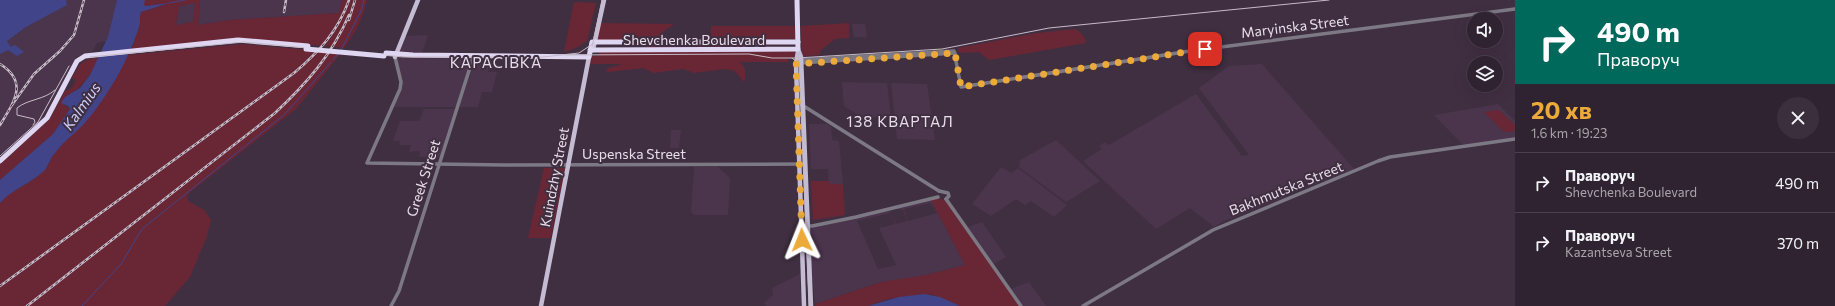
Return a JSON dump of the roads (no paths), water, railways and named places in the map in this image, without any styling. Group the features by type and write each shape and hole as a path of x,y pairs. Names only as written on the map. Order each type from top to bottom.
{"highway":[{"path":"797,0 798,49"},
{"name":"Shevchenka Boulevard","path":"0,161 47,118 76,63 90,56 258,42 396,56 555,57 644,50 798,49"},
{"name":"Shevchenka Boulevard","path":"593,42 798,42"},
{"name":"Kuindzhy Street","path":"591,53 593,42"},
{"path":"644,50 645,42"},
{"path":"750,42 750,49"}],"main road":[{"path":"396,56 418,0"},
{"name":"Kuindzhy Street","path":"593,42 602,0"},
{"path":"798,49 802,105 800,112"},
{"name":"Kuindzhy Street","path":"541,306 591,53"},
{"path":"799,62 804,226 804,306"},
{"path":"804,226 811,306"}],"street":[{"name":"Maryinska Street","path":"799,62 955,52 961,87 1190,51 1515,9"},
{"name":"Uspenska Street","path":"396,56 401,82 400,89 367,163 802,164"},
{"name":"Greek Street","path":"390,306 399,291 474,57"},
{"path":"802,105 939,191 944,190 949,196 946,199"},
{"path":"800,112 813,112"},
{"name":"Bakhmutska Street","path":"1082,306 1213,230 1364,167 1390,157 1515,139"},
{"path":"938,197 939,191"},
{"path":"804,226 874,213 938,197 946,199 1022,306"}],"water":[{"path":"0,0 66,0 67,5 26,27 7,41 11,47 15,45 24,52 17,56 8,50 0,54"},
{"name":"Kalmius","path":"117,0 145,0 144,5 146,6 169,3 141,12 140,23 135,40 123,66 92,115 58,149 44,171 33,180 10,194 0,203 0,180 53,134 70,109 68,106 61,103 65,97 80,88 90,75 108,37"},
{"path":"924,294 940,297 960,306 868,306 899,297"}],"waterway":[{"path":"169,3 185,0"},
{"path":"341,50 361,11 364,0"},
{"path":"333,60 338,54"},
{"path":"82,306 121,264 142,229 285,114 331,62"}],"tram line":[{"path":"593,44 602,0"},
{"path":"792,58 942,49 1049,28 1329,0"},
{"path":"90,57 244,42 403,57 543,57 579,53 593,44"},
{"path":"565,55 749,54 772,58 792,58"},
{"path":"792,58 799,64 809,306"},
{"path":"0,156 38,122 69,66"},
{"path":"33,125 35,122 34,119 17,115 17,108 21,105 46,96 55,90"}],"railway":[{"path":"12,105 34,74 60,51 74,35 84,0"},
{"path":"284,12 286,0"},
{"path":"0,286 294,73 312,57 327,40 339,22 349,0"},
{"path":"349,20 355,0"},
{"path":"27,306 275,113 308,80 335,43 349,15"},
{"path":"0,64 9,71 14,78 16,85 14,100 0,125"}],"district":[{"name":"КАРАСІВКА","path":"496,62"},
{"name":"138 КВАРТАЛ","path":"900,121"}]}
